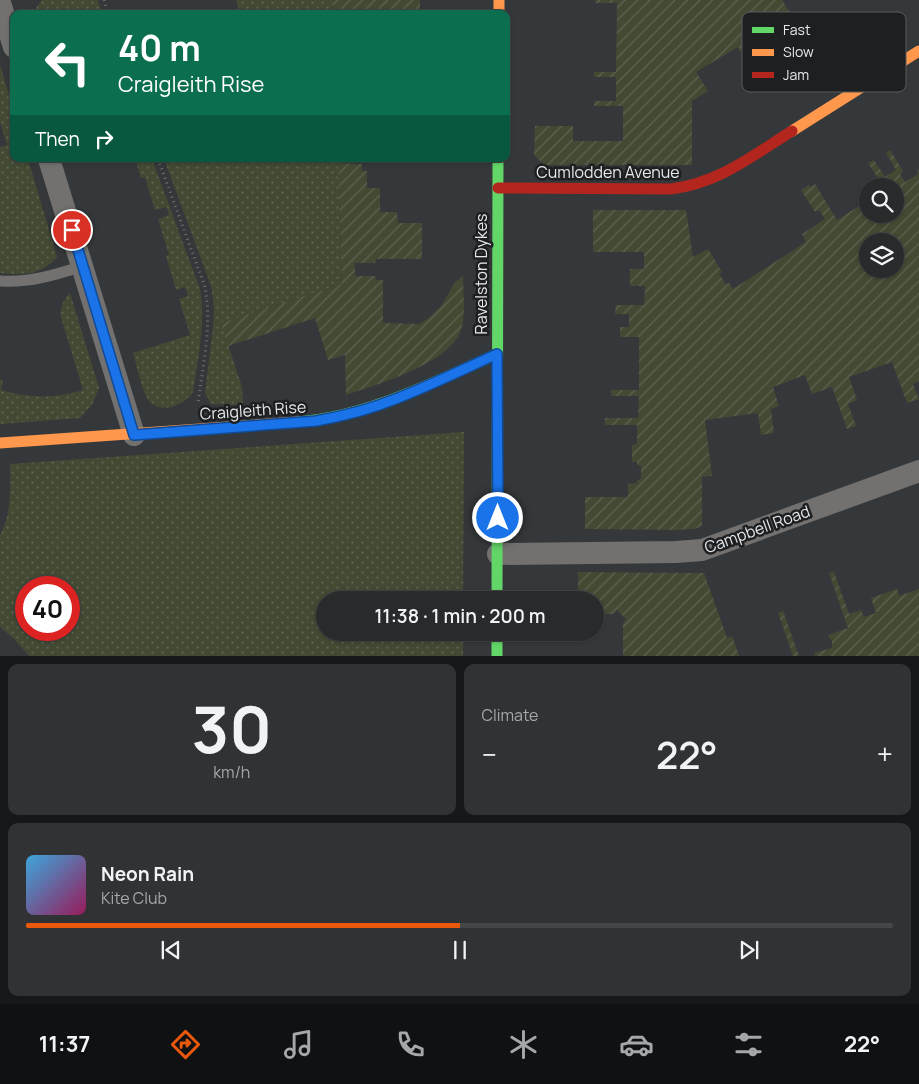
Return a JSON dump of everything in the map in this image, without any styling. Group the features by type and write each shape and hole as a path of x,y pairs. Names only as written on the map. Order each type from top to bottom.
{"street":[{"path":"0,3 7,35"},
{"name":"Cumlodden Avenue","path":"906,59 919,51"},
{"name":"Cumlodden Avenue","path":"498,188 671,189 689,188 704,184 722,175 854,92"},
{"path":"50,162 134,435"},
{"name":"Ravelston Dykes","path":"497,591 498,162"},
{"name":"Craigleith Rise","path":"0,443 316,421 348,414 398,398 497,354"},
{"name":"Campbell Road","path":"498,554 702,550 919,471"},
{"path":"497,641 497,656"}],"lane":[{"path":"0,281 31,280 54,276 83,266"}],"path":[{"path":"159,162 205,287 207,298 208,326 194,430"}],"green space":[{"path":"42,0 98,0 101,10 35,10"},
{"path":"236,0 332,0 333,10 239,10"},
{"path":"332,0 420,0 420,10 333,10"},
{"path":"595,0 782,0 789,12 742,12 742,53 738,47 696,72 708,91 692,101 692,165 544,165 534,155 535,126 573,126 573,141 623,141 623,106 594,106 594,101 616,101 616,77 594,77 594,72 616,72 617,3 595,3"},
{"path":"0,65 10,99 10,162 29,162 57,257 44,268 31,273 0,273 0,147 7,145 0,122"},
{"path":"890,150 903,171 900,174 902,178 878,178 868,163 874,160 885,177 896,170 886,153"},
{"path":"136,162 153,162 200,289 202,302 202,328 193,392 177,405 164,408 158,407 147,398 133,353 190,335 179,299 188,296 185,287 176,290 166,256 169,255 158,219 169,215 167,207 155,210 145,177 141,178"},
{"path":"165,162 338,162 342,284 221,323 242,387 243,405 211,404 205,393 213,327 214,308 211,286"},
{"path":"338,163 362,164 362,171 367,171 367,188 380,188 380,212 397,212 398,223 422,223 422,259 376,259 375,263 355,263 355,276 375,276 376,280 383,280 383,323 420,324 441,306 454,284 463,276 464,304 461,330 454,342 443,353 393,379 346,395 345,355 328,360 315,318 228,346 221,323 342,284"},
{"path":"919,169 919,381 913,384 919,399 907,403 892,362 849,377 857,400 848,404 856,426 847,429 832,387 812,394 805,375 773,387 779,406 771,409 774,433 761,435 758,413 705,420 712,476 702,477 702,526 694,529 676,530 585,529 585,497 628,497 628,484 637,483 637,480 641,479 641,466 637,465 637,462 632,462 632,445 637,444 637,425 605,425 605,418 638,418 639,396 611,396 611,390 639,390 639,337 620,337 620,327 629,327 629,314 615,314 616,305 644,305 645,286 630,286 630,269 644,269 644,252 593,252 593,210 686,210 693,257 708,249 722,272 719,274 726,284 729,283 733,289 806,242 802,234 825,219 819,210 815,212 801,190 815,184 837,220 859,206 859,223 904,223 904,180 905,182 918,174 917,171"},
{"path":"70,293 99,388 92,405 80,418 0,424 0,379 3,380 1,390 21,395 52,396 83,390 60,314 63,302"},
{"path":"464,432 463,591 316,591 316,641 463,641 463,656 29,656 16,641 80,641 80,576 15,576 15,640 0,627 0,535 7,518 10,464"},
{"path":"578,572 704,573 727,638 732,636 739,656 625,656 623,655 623,623 626,619 617,610 613,614 604,614 604,591 578,591"},
{"path":"834,572 849,614 861,610 864,617 876,613 871,598 897,589 899,596 919,589 919,656 815,656 814,653 832,648 832,642 828,635 848,628 829,573"},
{"path":"783,611 799,656 793,656 778,613"}],"traffic: fast":[{"path":"497,591 498,162"},
{"path":"297,422 323,419 374,406 424,387 497,354"},
{"path":"497,641 497,656"}],"traffic: slow":[{"path":"499,0 499,10"},
{"path":"906,59 919,51"},
{"path":"792,131 854,92"},
{"path":"0,443 297,422"}],"traffic: jam":[{"path":"498,188 671,189 688,186 720,175 792,131"}],"route":[{"path":"72,230 134,435 334,418 398,398 497,354 498,518"}]}
